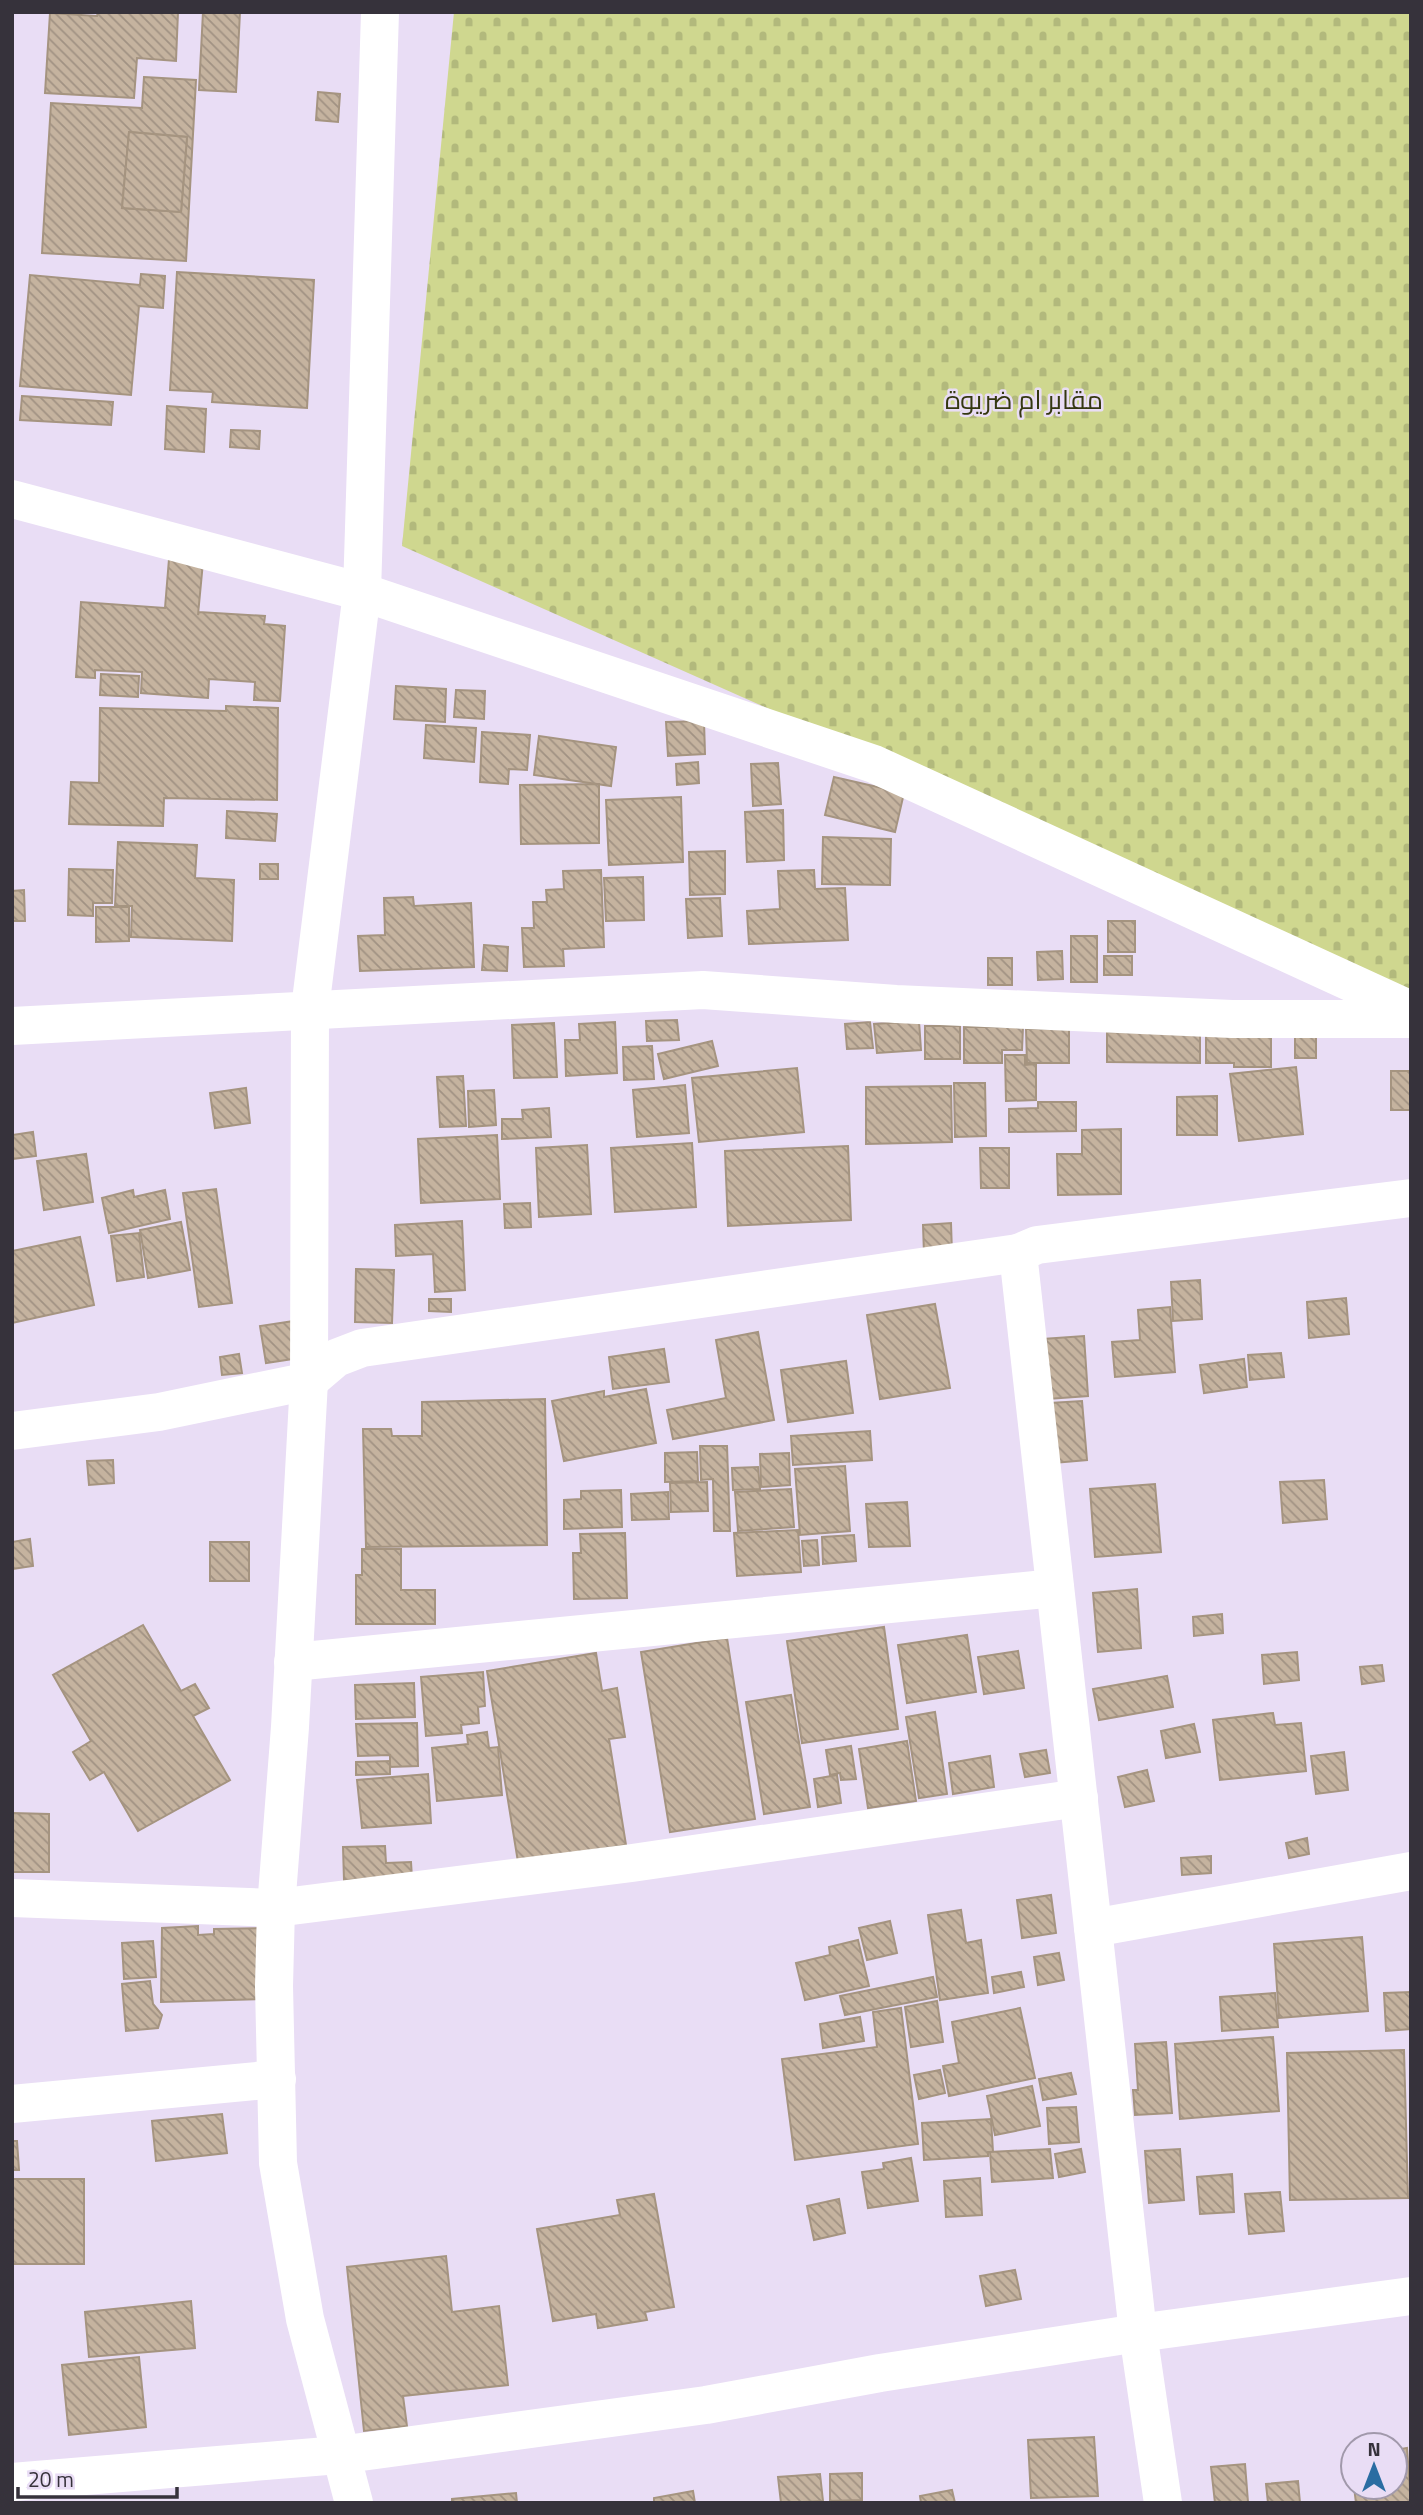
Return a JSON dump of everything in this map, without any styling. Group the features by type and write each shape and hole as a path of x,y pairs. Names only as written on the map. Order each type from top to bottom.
{"street":[{"path":"354,2503 306,2319 278,2163 276,1908 309,1381 310,1009 362,592 380,12"},
{"path":"12,499 362,592 874,764 1411,1010"},
{"path":"12,1026 703,990 896,1004 1218,1018 1411,1019"},
{"path":"12,1431 159,1412 309,1381 336,1358 362,1348 1018,1253 1037,1245 1411,1198"},
{"path":"1018,1253 1138,2333 1163,2503"},
{"path":"293,1662 1055,1588"},
{"path":"12,1898 276,1908 632,1863 1079,1798"},
{"path":"1093,1928 1411,1871"},
{"path":"12,2104 277,2079"},
{"path":"12,2482 340,2455 706,2404 880,2373 1138,2333 1411,2296"}],"green space":[{"name":"مقابر ام ضريوة","path":"454,12 1411,12 1411,994 402,546"}],"building":[{"path":"98,12 178,12 176,61 137,58 134,98 45,93 50,13 97,16"},
{"path":"203,12 240,12 236,92 199,90"},
{"path":"144,77 196,80 186,261 42,253 51,103 142,108","holes":["129,132 187,137 181,212 122,208"]},
{"path":"318,92 340,94 338,122 316,120"},
{"path":"129,132 187,137 181,212 122,208"},
{"path":"177,272 314,280 307,408 212,402 213,392 170,390"},
{"path":"141,274 165,276 163,308 139,306 131,395 20,386 30,275 140,285"},
{"path":"22,396 113,402 111,425 20,420"},
{"path":"167,406 206,409 204,452 165,449"},
{"path":"231,430 260,431 259,449 230,447"},
{"path":"169,559 203,562 198,615 199,612 265,616 264,624 285,626 280,701 254,700 255,682 209,679 208,698 141,693 142,672 95,670 95,678 76,677 81,602 165,608"},
{"path":"101,674 139,676 138,697 100,695"},
{"path":"396,686 446,689 445,722 394,719"},
{"path":"456,690 485,691 484,719 454,717"},
{"path":"226,706 278,708 277,800 164,798 163,826 69,824 71,782 99,783 100,708 226,711"},
{"path":"704,721 705,754 668,756 666,722"},
{"path":"426,725 476,728 474,762 424,758"},
{"path":"482,732 530,735 527,770 509,769 508,784 480,782"},
{"path":"539,736 616,747 611,786 534,775"},
{"path":"698,762 699,783 677,785 676,764"},
{"path":"778,763 781,804 753,806 751,764"},
{"path":"834,777 904,793 895,832 825,815"},
{"path":"599,784 599,843 521,844 520,785"},
{"path":"681,797 683,862 609,865 606,800"},
{"path":"783,810 784,860 747,862 745,812"},
{"path":"227,811 277,814 275,841 226,838"},
{"path":"823,837 891,839 890,885 822,884"},
{"path":"118,842 197,845 195,878 234,880 232,941 131,937 132,906 115,906"},
{"path":"725,851 725,894 690,895 689,852"},
{"path":"260,864 278,864 278,879 260,879"},
{"path":"69,869 113,870 112,903 93,903 93,916 68,915"},
{"path":"601,870 604,947 563,949 564,966 524,967 522,928 534,928 533,902 547,902 546,890 564,889 563,871"},
{"path":"814,870 815,889 845,888 848,940 749,944 747,911 780,909 778,871"},
{"path":"643,877 644,920 606,921 604,878"},
{"path":"24,890 25,921 12,921 12,891"},
{"path":"413,897 414,906 471,903 474,967 360,971 358,936 385,935 384,898"},
{"path":"720,898 722,936 688,938 686,899"},
{"path":"96,907 129,907 129,941 96,942"},
{"path":"1108,921 1135,921 1135,952 1108,952"},
{"path":"1071,936 1097,936 1097,982 1071,982"},
{"path":"484,945 508,947 507,971 482,970"},
{"path":"1062,951 1063,979 1038,980 1037,952"},
{"path":"1104,956 1132,956 1132,975 1104,975"},
{"path":"988,958 1012,958 1012,985 988,985"},
{"path":"677,1020 679,1040 647,1041 646,1021"},
{"path":"919,1021 921,1050 877,1053 874,1024"},
{"path":"615,1022 617,1073 566,1076 565,1040 580,1040 579,1024"},
{"path":"870,1022 873,1048 847,1049 845,1024"},
{"path":"554,1023 557,1077 514,1078 512,1025"},
{"path":"925,1026 960,1026 960,1059 925,1059"},
{"path":"964,1027 1023,1027 1022,1050 1002,1050 1002,1063 964,1063"},
{"path":"1026,1029 1069,1029 1069,1063 1027,1063"},
{"path":"1107,1032 1200,1033 1200,1063 1107,1062"},
{"path":"1206,1034 1271,1034 1271,1067 1234,1067 1234,1063 1206,1063"},
{"path":"1295,1035 1316,1035 1316,1058 1295,1058"},
{"path":"712,1041 718,1066 664,1079 658,1054"},
{"path":"652,1046 654,1079 624,1080 623,1047"},
{"path":"1005,1055 1025,1055 1025,1065 1036,1064 1036,1100 1006,1101"},
{"path":"1296,1067 1303,1134 1239,1141 1230,1074"},
{"path":"797,1068 804,1132 699,1142 692,1078"},
{"path":"1391,1071 1411,1071 1411,1110 1391,1110"},
{"path":"463,1076 466,1126 440,1127 437,1077"},
{"path":"954,1083 985,1083 986,1136 955,1137"},
{"path":"685,1085 689,1133 637,1137 633,1090"},
{"path":"951,1086 952,1142 866,1144 866,1087"},
{"path":"246,1088 250,1123 215,1128 210,1093"},
{"path":"494,1090 496,1125 469,1127 468,1091"},
{"path":"1217,1096 1217,1135 1177,1135 1177,1097"},
{"path":"1038,1102 1076,1102 1076,1131 1009,1132 1009,1109 1038,1108"},
{"path":"549,1108 551,1137 502,1139 502,1119 523,1119 522,1110"},
{"path":"1121,1129 1121,1194 1058,1195 1057,1154 1082,1154 1082,1130"},
{"path":"33,1132 36,1156 12,1159 12,1135"},
{"path":"497,1135 500,1199 421,1203 418,1139"},
{"path":"692,1143 696,1207 615,1212 611,1148"},
{"path":"587,1145 591,1214 539,1217 536,1148"},
{"path":"848,1146 851,1220 728,1226 725,1151"},
{"path":"980,1148 1009,1148 1009,1188 981,1188"},
{"path":"86,1154 93,1202 44,1210 37,1161"},
{"path":"216,1189 232,1303 199,1307 183,1193"},
{"path":"133,1190 134,1197 165,1190 170,1219 109,1233 102,1198"},
{"path":"530,1203 531,1227 505,1228 504,1204"},
{"path":"462,1221 465,1290 435,1292 433,1254 396,1256 395,1225"},
{"path":"181,1222 190,1270 148,1278 140,1230"},
{"path":"951,1223 952,1253 924,1254 923,1225"},
{"path":"139,1233 144,1277 117,1281 111,1236"},
{"path":"80,1237 94,1305 12,1323 12,1251"},
{"path":"356,1269 394,1270 392,1323 355,1322"},
{"path":"1200,1280 1202,1319 1173,1321 1171,1282"},
{"path":"1346,1298 1349,1334 1309,1338 1307,1302"},
{"path":"429,1299 451,1299 451,1312 429,1311"},
{"path":"935,1304 950,1388 880,1399 867,1315"},
{"path":"1170,1307 1175,1372 1115,1377 1112,1342 1140,1340 1138,1310"},
{"path":"294,1321 300,1358 266,1363 260,1326"},
{"path":"758,1332 774,1420 673,1439 667,1410 726,1398 716,1340"},
{"path":"1084,1336 1088,1396 1048,1399 1043,1339"},
{"path":"664,1349 669,1382 613,1389 609,1357"},
{"path":"1281,1353 1284,1377 1250,1380 1248,1355"},
{"path":"239,1354 242,1373 222,1375 220,1357"},
{"path":"1244,1359 1247,1387 1204,1393 1200,1365"},
{"path":"846,1361 853,1413 788,1422 781,1370"},
{"path":"646,1389 656,1443 564,1461 552,1401 604,1391 604,1397"},
{"path":"545,1399 547,1545 366,1547 363,1429 391,1429 392,1436 422,1436 422,1402"},
{"path":"1082,1401 1087,1460 1054,1463 1050,1403"},
{"path":"870,1431 872,1460 793,1465 791,1436"},
{"path":"700,1446 727,1446 730,1531 714,1531 713,1479 701,1480"},
{"path":"697,1452 698,1481 665,1482 665,1453"},
{"path":"789,1453 790,1485 761,1487 760,1454"},
{"path":"113,1460 114,1483 89,1485 87,1461"},
{"path":"845,1466 850,1531 800,1535 795,1469"},
{"path":"758,1467 760,1489 733,1490 732,1468"},
{"path":"1324,1480 1327,1519 1283,1523 1280,1482"},
{"path":"707,1482 708,1511 671,1512 670,1483"},
{"path":"1155,1484 1161,1552 1095,1557 1090,1489"},
{"path":"791,1489 794,1527 738,1531 735,1492"},
{"path":"621,1490 622,1527 564,1529 564,1500 581,1499 581,1491"},
{"path":"668,1492 669,1519 632,1520 631,1494"},
{"path":"907,1502 910,1546 869,1547 866,1504"},
{"path":"798,1530 801,1572 737,1576 734,1533"},
{"path":"625,1533 627,1598 574,1599 573,1553 581,1553 580,1534"},
{"path":"854,1535 856,1561 823,1564 822,1537"},
{"path":"30,1539 33,1566 12,1569 12,1542"},
{"path":"817,1540 819,1565 804,1566 802,1541"},
{"path":"210,1542 249,1542 249,1581 210,1581"},
{"path":"362,1549 401,1549 401,1590 435,1590 435,1624 356,1624 356,1575 362,1575"},
{"path":"1137,1589 1141,1648 1098,1652 1093,1593"},
{"path":"1222,1614 1223,1633 1194,1636 1193,1617"},
{"path":"143,1625 181,1691 195,1684 209,1708 193,1716 230,1780 138,1831 104,1772 90,1780 73,1752 91,1741 53,1675"},
{"path":"884,1627 898,1729 802,1743 787,1641"},
{"path":"967,1635 976,1692 907,1703 898,1645"},
{"path":"727,1638 755,1819 670,1832 641,1652"},
{"path":"1018,1651 1024,1688 984,1694 978,1657"},
{"path":"1297,1652 1299,1680 1264,1684 1262,1655"},
{"path":"596,1653 602,1691 617,1688 625,1737 609,1739 626,1845 518,1862 487,1671"},
{"path":"1382,1665 1384,1681 1362,1684 1360,1667"},
{"path":"483,1672 485,1706 478,1707 479,1723 461,1725 462,1733 426,1736 421,1677"},
{"path":"1167,1676 1173,1707 1099,1720 1093,1689"},
{"path":"414,1683 415,1717 356,1719 355,1685"},
{"path":"791,1695 810,1807 764,1814 746,1702"},
{"path":"935,1712 947,1794 919,1798 906,1717"},
{"path":"1273,1713 1275,1725 1301,1723 1306,1771 1220,1780 1213,1720"},
{"path":"417,1723 418,1766 390,1767 390,1755 358,1756 356,1724"},
{"path":"1194,1724 1200,1752 1166,1758 1161,1731"},
{"path":"487,1732 489,1748 498,1747 502,1795 437,1801 432,1748 468,1744 467,1735"},
{"path":"907,1741 916,1801 868,1808 859,1749"},
{"path":"851,1746 856,1779 841,1780 840,1773 830,1775 826,1750"},
{"path":"1046,1750 1050,1773 1025,1777 1020,1754"},
{"path":"1344,1752 1348,1790 1316,1794 1311,1756"},
{"path":"990,1756 994,1787 953,1794 949,1763"},
{"path":"390,1761 390,1774 356,1775 356,1762"},
{"path":"1147,1770 1154,1801 1125,1807 1118,1777"},
{"path":"428,1774 431,1823 362,1828 357,1780"},
{"path":"837,1775 841,1803 818,1807 814,1779"},
{"path":"12,1813 49,1814 49,1872 12,1872"},
{"path":"1307,1838 1309,1854 1289,1858 1286,1843"},
{"path":"385,1846 386,1863 411,1862 412,1878 344,1880 343,1847"},
{"path":"1211,1856 1211,1873 1182,1875 1181,1858"},
{"path":"1051,1895 1056,1933 1022,1938 1017,1900"},
{"path":"961,1910 966,1943 981,1940 988,1993 940,2000 928,1915"},
{"path":"890,1921 897,1953 867,1960 859,1928"},
{"path":"198,1926 198,1935 214,1934 214,1929 264,1928 266,1999 161,2002 162,1928"},
{"path":"1362,1937 1368,2011 1279,2018 1274,1944"},
{"path":"858,1940 869,1986 805,2000 796,1963 830,1955 829,1947"},
{"path":"153,1941 156,1977 124,1979 122,1943"},
{"path":"1059,1953 1064,1980 1038,1985 1034,1957"},
{"path":"1021,1972 1024,1987 994,1993 992,1977"},
{"path":"933,1977 937,1997 845,2015 840,1996"},
{"path":"150,1981 153,2004 162,2015 158,2028 126,2031 122,1984"},
{"path":"1411,1992 1411,2029 1386,2031 1384,1993"},
{"path":"1275,1993 1278,2027 1222,2031 1220,1997"},
{"path":"937,2001 943,2042 911,2047 905,2007"},
{"path":"901,2008 918,2144 795,2160 782,2059 877,2047 873,2012"},
{"path":"1020,2008 1035,2078 949,2096 943,2066 959,2063 952,2022"},
{"path":"860,2017 864,2041 823,2048 820,2024"},
{"path":"1273,2037 1279,2111 1180,2119 1175,2044"},
{"path":"1166,2042 1172,2113 1135,2115 1133,2090 1138,2090 1135,2044"},
{"path":"1404,2050 1408,2198 1290,2200 1287,2053"},
{"path":"940,2070 945,2093 919,2099 914,2075"},
{"path":"1071,2073 1076,2094 1043,2100 1039,2079"},
{"path":"1032,2086 1040,2126 995,2135 987,2096"},
{"path":"1076,2107 1079,2142 1049,2144 1047,2108"},
{"path":"222,2114 227,2153 156,2161 152,2121"},
{"path":"991,2119 993,2152 988,2152 988,2156 924,2160 922,2123"},
{"path":"12,2141 17,2141 19,2170 12,2170"},
{"path":"1050,2149 1053,2178 992,2182 990,2152"},
{"path":"1081,2149 1085,2172 1059,2177 1055,2154"},
{"path":"1180,2149 1184,2200 1149,2203 1145,2151"},
{"path":"911,2158 918,2201 868,2208 862,2172 884,2169 883,2163"},
{"path":"1232,2174 1234,2212 1200,2214 1197,2177"},
{"path":"980,2178 982,2215 946,2217 944,2181"},
{"path":"12,2179 84,2179 84,2264 12,2264"},
{"path":"1280,2192 1284,2231 1249,2234 1245,2194"},
{"path":"654,2194 674,2307 645,2312 647,2320 598,2328 596,2314 553,2321 537,2229 620,2215 617,2200"},
{"path":"839,2199 845,2233 814,2240 807,2206"},
{"path":"446,2256 452,2312 499,2306 508,2385 403,2396 407,2426 364,2431 347,2267"},
{"path":"1015,2270 1021,2299 986,2306 980,2276"},
{"path":"191,2301 195,2348 89,2357 85,2312"},
{"path":"139,2357 146,2427 69,2435 62,2365"},
{"path":"1094,2437 1098,2496 1031,2498 1028,2440"},
{"path":"1245,2464 1248,2502 1215,2503 1211,2467"},
{"path":"862,2473 862,2500 830,2501 830,2474"},
{"path":"820,2474 823,2501 781,2503 778,2477"},
{"path":"1409,2476 1411,2503 1356,2503 1409,2501"},
{"path":"1298,2481 1300,2503 1268,2503 1266,2484"},
{"path":"952,2490 955,2503 921,2503 920,2496"},
{"path":"693,2491 695,2503 654,2503 654,2498"},
{"path":"516,2493 517,2503 452,2503 452,2499"}]}
